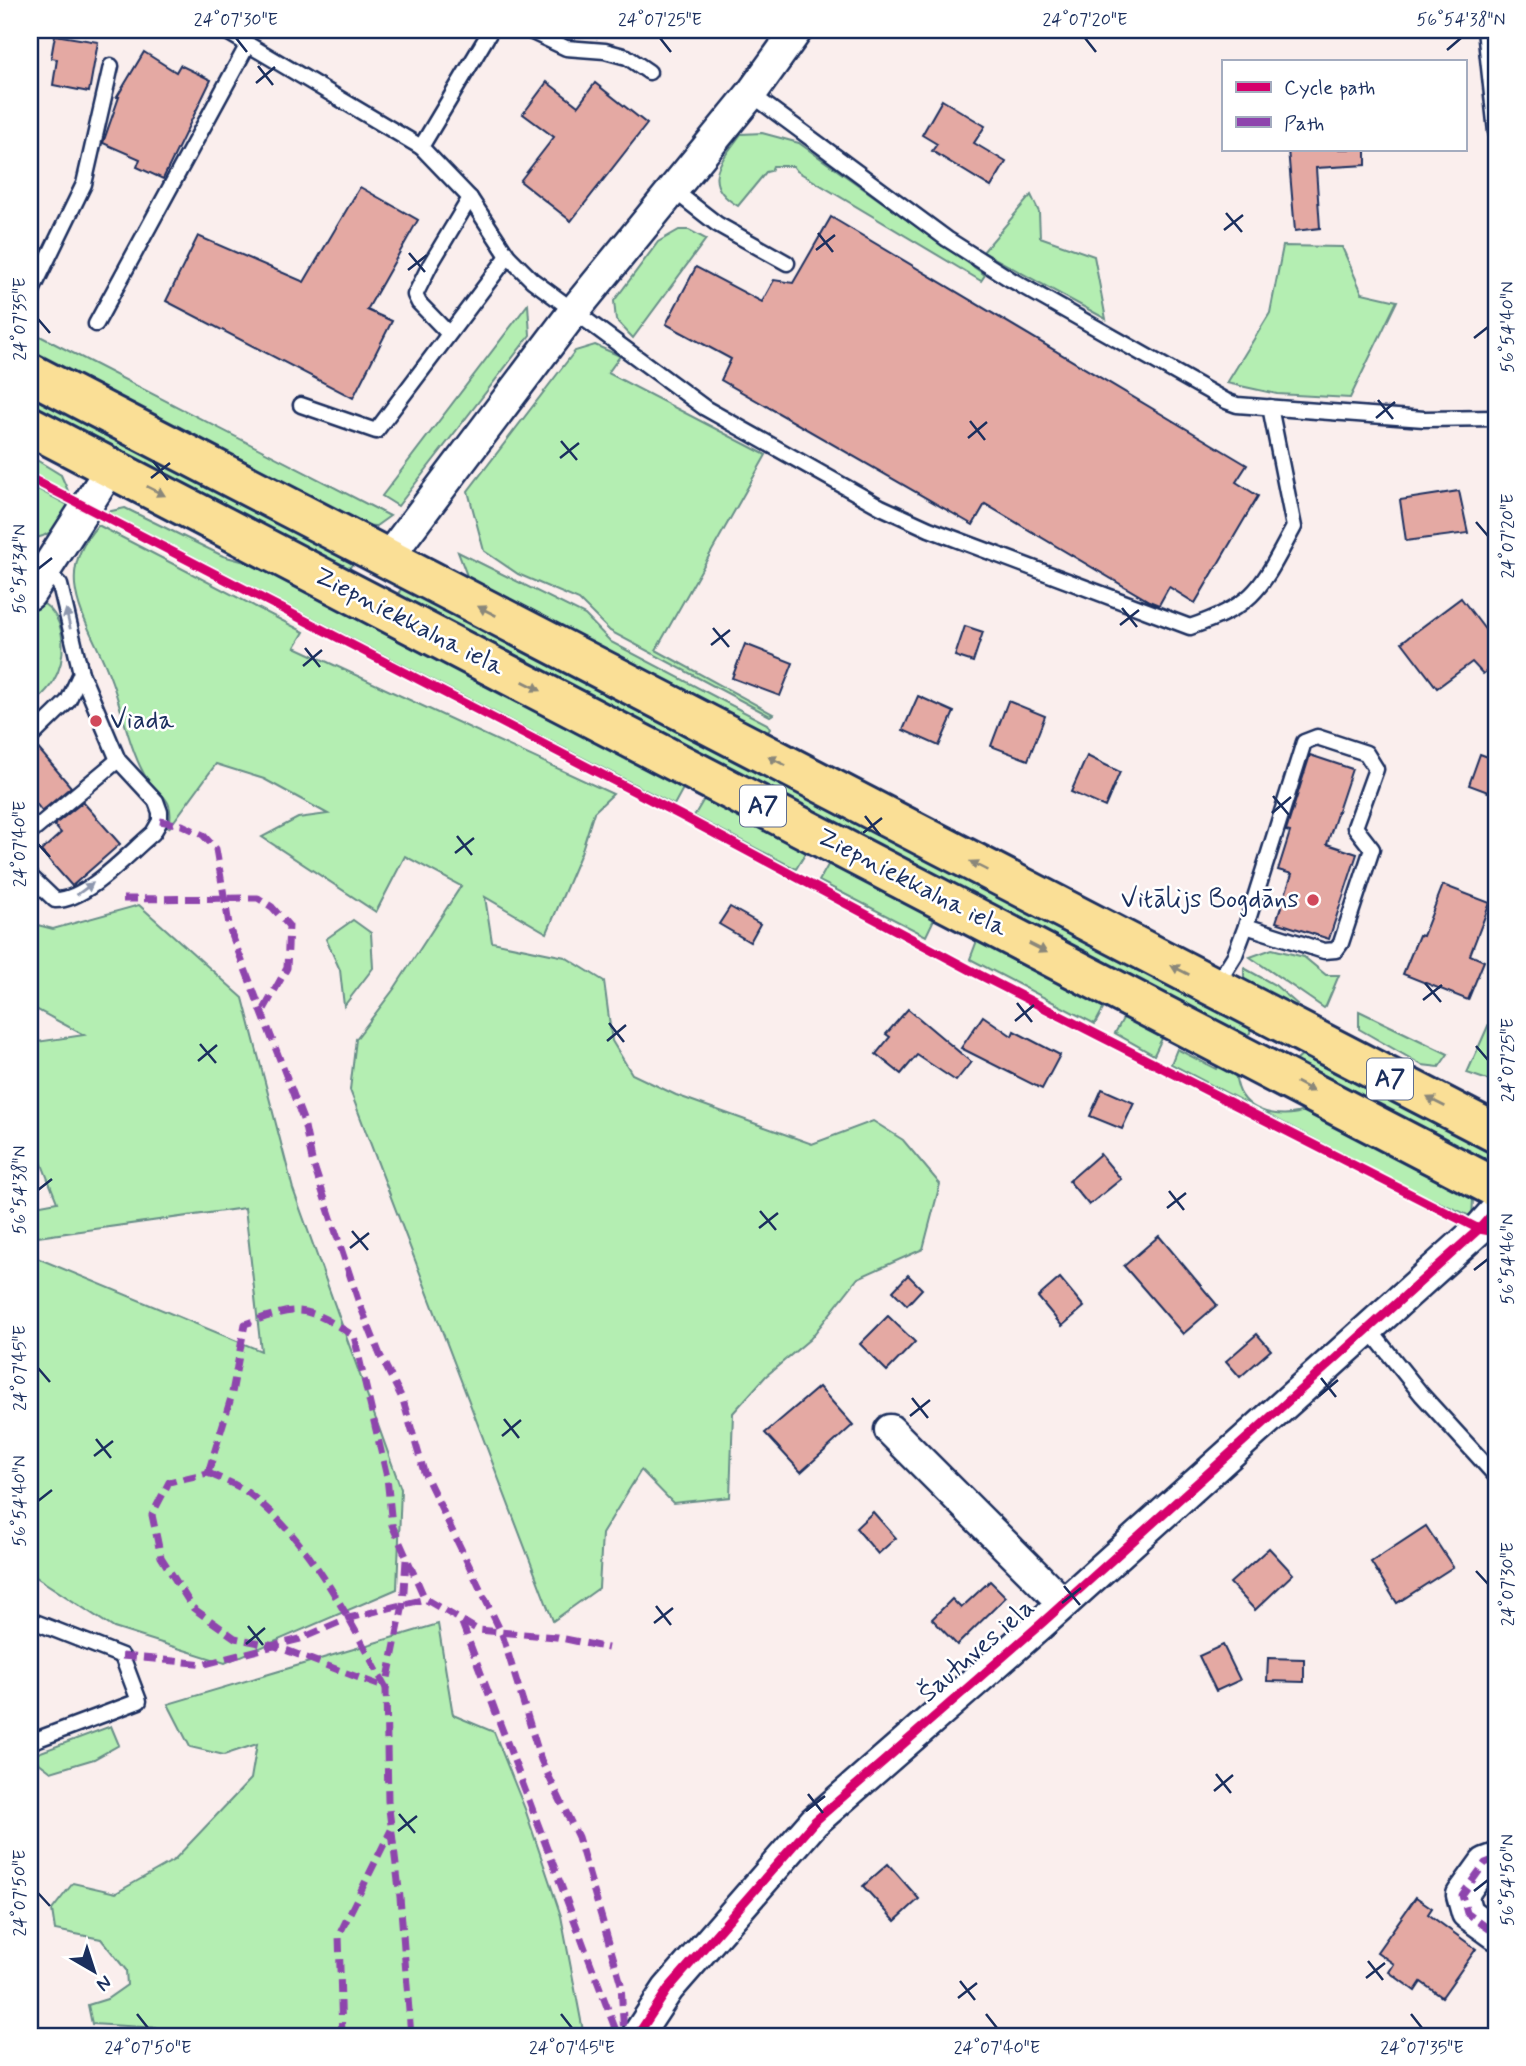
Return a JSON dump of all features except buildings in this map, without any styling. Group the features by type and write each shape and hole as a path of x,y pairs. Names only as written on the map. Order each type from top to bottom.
{"highway":[{"name":"Ziepniekkalna iela","path":"30,373 1496,1133"},
{"name":"Ziepniekkalna iela","path":"30,426 1266,1066 1496,1188"},
{"path":"342,587 369,585 379,577 387,559"},
{"path":"1266,1066 1263,1053 1267,1038 1285,1024"}],"street":[{"path":"387,559 574,311 751,94 797,30"},
{"path":"35,576 111,468"},
{"name":"Šautuves iela","path":"637,2036 668,1989 814,1822 1369,1329 1479,1230 1496,1210"},
{"path":"890,1430 1063,1603"},
{"path":"1496,1860 1485,1863 1462,1895 1467,1913 1496,1934"}],"lane":[{"path":"224,30 247,46 421,146 470,198 509,256 532,280 705,408 881,507 929,529 1190,627 1229,614 1261,587 1294,527 1270,407"},
{"path":"421,146 491,30"},
{"path":"528,30 566,48 605,51 627,57 649,72"},
{"path":"1485,30 1496,132"},
{"path":"96,324 247,46"},
{"path":"30,295 84,184 111,66"},
{"path":"751,94 947,239 1010,279 1226,401 1237,405 1424,419 1496,418"},
{"path":"672,190 717,223 787,263"},
{"path":"448,334 419,303 415,295 429,265 470,198"},
{"path":"301,405 376,431 509,256"},
{"path":"30,876 55,900 68,900 85,890 153,832 160,821 156,801 118,760 81,673 61,585 35,576"},
{"path":"30,738 68,701 81,673"},
{"path":"1214,988 1235,955 1246,926 1304,742 1317,737 1366,753 1376,769 1355,827 1372,849 1341,943 1336,950 1324,951 1246,926"},
{"path":"30,833 118,760"},
{"path":"1369,1329 1422,1395 1496,1476"},
{"path":"30,1620 122,1656 139,1701 30,1742"}],"green space":[{"path":"762,133 799,143 985,275 981,281 797,171 793,166 773,166 738,206 719,189 717,172 741,134"},
{"path":"1031,195 1039,212 1040,237 1094,256 1106,319 983,252"},
{"path":"679,230 689,230 706,239 633,338 616,320 614,301 658,242"},
{"path":"1283,246 1342,247 1362,293 1397,301 1350,398 1277,394 1227,383 1270,313"},
{"path":"528,304 530,335 398,506 382,496"},
{"path":"30,331 390,516 376,526 356,525 30,360"},
{"path":"595,345 620,356 608,373 766,455 656,650 773,714 770,716 610,631 579,600 518,574 484,551 468,491 575,351"},
{"path":"30,390 354,562 346,572 30,407"},
{"path":"30,456 61,475 69,493 30,472"},
{"path":"30,485 68,505 60,523 37,538 30,538"},
{"path":"125,508 223,556 260,566 686,783 674,805 107,512"},
{"path":"98,525 304,632 295,647 613,794 594,812 581,853 547,933 485,897 492,942 565,957 604,981 612,1041 632,1074 676,1095 812,1144 873,1121 903,1140 940,1184 923,1249 858,1278 810,1339 766,1376 733,1413 730,1497 673,1503 641,1470 602,1534 599,1588 553,1621 350,1090 356,1039 394,989 461,886 405,856 376,912 262,837 298,818 328,814 264,779 216,764 169,828 168,802 149,782 139,764 112,682 79,604 75,585 76,565 83,546"},
{"path":"458,552 585,615 611,642 767,724 770,729 764,738 469,581"},
{"path":"403,587 1251,1027 1250,1033 1242,1038 402,599 399,592"},
{"path":"44,604 52,611 61,630 61,662 53,682 30,707 30,617 37,607"},
{"path":"707,794 809,848 796,869 694,816"},
{"path":"832,858 937,913 926,936 819,881"},
{"path":"139,905 243,998 293,1189 401,1489 397,1589 225,1663 114,1628 30,1573 30,1255 261,1351 245,1208 30,1238 30,1207 57,1202 30,1134 30,1043 84,1035 30,1006 30,923 53,929"},
{"path":"353,920 371,933 373,968 344,1006 340,970 326,939"},
{"path":"978,938 1107,1002 1095,1024 970,959"},
{"path":"1272,949 1304,957 1326,975 1339,975 1324,1008 1250,957"},
{"path":"1244,968 1275,985 1297,1004 1294,1007 1244,984"},
{"path":"1496,1008 1496,1083 1467,1073"},
{"path":"1359,1011 1448,1054 1439,1067 1422,1065 1359,1029"},
{"path":"1126,1013 1165,1032 1154,1055 1115,1033"},
{"path":"1177,1049 1216,1069 1222,1060 1234,1065 1240,1092 1246,1100 1262,1111 1291,1114 1309,1109 1465,1188 1473,1200 1472,1217 1412,1190 1171,1064"},
{"path":"1305,1053 1496,1150 1496,1170 1297,1067 1296,1061"},
{"path":"438,1624 453,1715 494,1732 525,1809 561,1916 584,2036 176,2036 160,2028 92,2024 88,2005 107,1999 127,1985 126,1970 101,1939 55,1930 52,1910 73,1883 116,1893 174,1860 251,1779 257,1744 224,1755 190,1747 168,1704"},
{"path":"111,1726 119,1745 94,1759 51,1772 30,1756"}],"marked path":[{"path":"1491,84 1496,80"},
{"path":"160,821 182,825 203,835 216,849 230,930 304,1122 312,1160 358,1300 380,1355 403,1400 424,1472 502,1634 541,1760 578,1837 621,1984 624,2036"},
{"path":"123,899 258,898 272,907 289,926 287,968 262,1013"},
{"path":"208,1473 231,1398 245,1324 290,1311 301,1311 324,1318 354,1336 387,1477 392,1525 425,1599"},
{"path":"208,1473 247,1492 291,1533 343,1608 386,1688 275,1646 235,1638 193,1608 161,1557 152,1515 169,1482 208,1473"},
{"path":"406,1560 403,1605 386,1688 388,1801 400,1897 411,2036"},
{"path":"122,1656 205,1664 300,1639 349,1618 425,1599 478,1630 556,1637 608,1648"},
{"path":"462,1623 618,2036"},
{"path":"342,2036 339,1935 391,1830"},
{"path":"1496,1859 1485,1863 1462,1895 1467,1913 1496,1934"}],"cycle path":[{"path":"30,478 680,815 976,973 1479,1229 1496,1232"},
{"path":"637,2036 668,1989 814,1822 1043,1622 1479,1229 1496,1210"}],"place":[{"name":"Viada","path":"96,721"},
{"name":"Vitālijs Bogdāns","path":"1313,900"}]}
